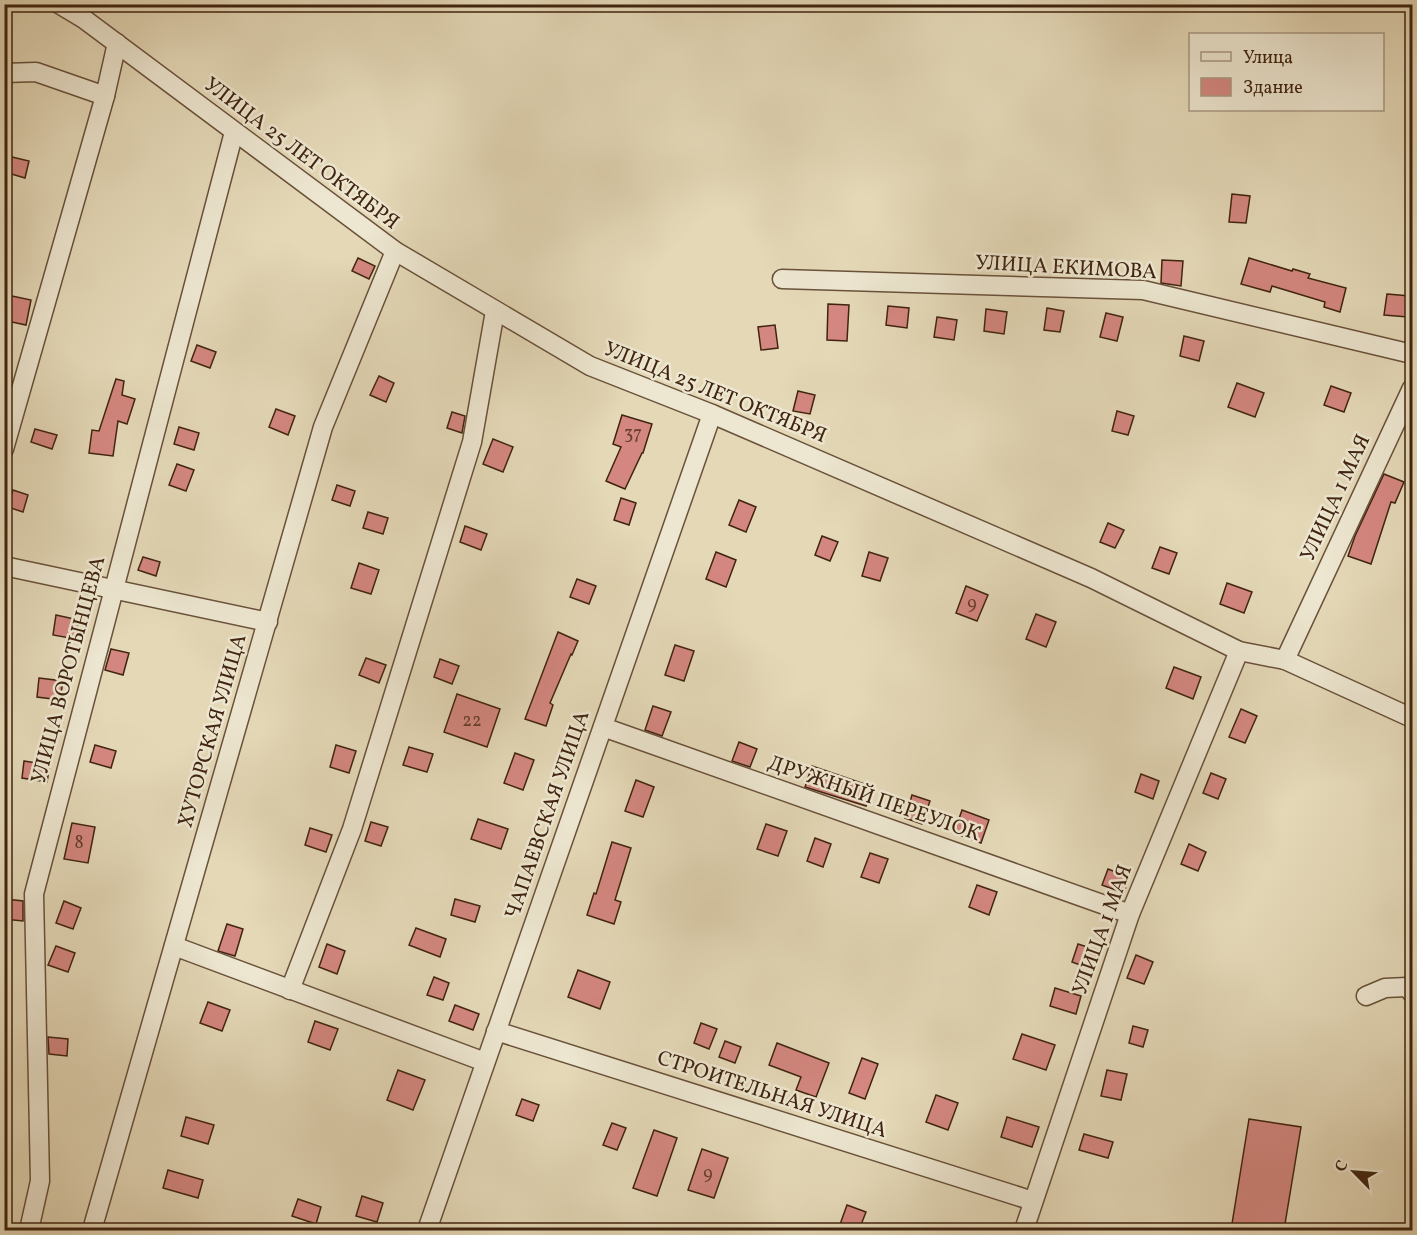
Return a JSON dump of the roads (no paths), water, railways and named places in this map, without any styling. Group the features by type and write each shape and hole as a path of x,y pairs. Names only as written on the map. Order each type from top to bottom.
{"street":[{"name":"УЛИЦА 25 ЛЕТ ОКТЯБРЯ","path":"59,4 117,43 395,251 590,366 712,414 1091,578 1239,651 1285,660 1413,718"},
{"path":"4,449 105,96 117,43"},
{"path":"4,73 36,72 105,96"},
{"name":"УЛИЦА ВОРОТЫНЦЕВА","path":"29,1230 40,1180 34,894 234,132"},
{"name":"ХУТОРСКАЯ УЛИЦА","path":"93,1230 323,427 395,251"},
{"name":"УЛИЦА ЕКИМОВА","path":"782,279 1143,290 1413,354"},
{"path":"290,990 352,829 472,442 495,310"},
{"name":"УЛИЦА 1 МАЯ","path":"1285,660 1413,388"},
{"name":"ЧАПАЕВСКАЯ УЛИЦА","path":"427,1230 712,414"},
{"path":"4,566 267,622"},
{"name":"УЛИЦА 1 МАЯ","path":"1024,1230 1130,914 1239,651"},
{"name":"ДРУЖНЫЙ ПЕРЕУЛОК","path":"603,727 1130,914"},
{"path":"174,946 485,1062"},
{"path":"1366,996 1385,988 1407,987 1413,993"},
{"name":"СТРОИТЕЛЬНАЯ УЛИЦА","path":"496,1031 1033,1202"}]}
